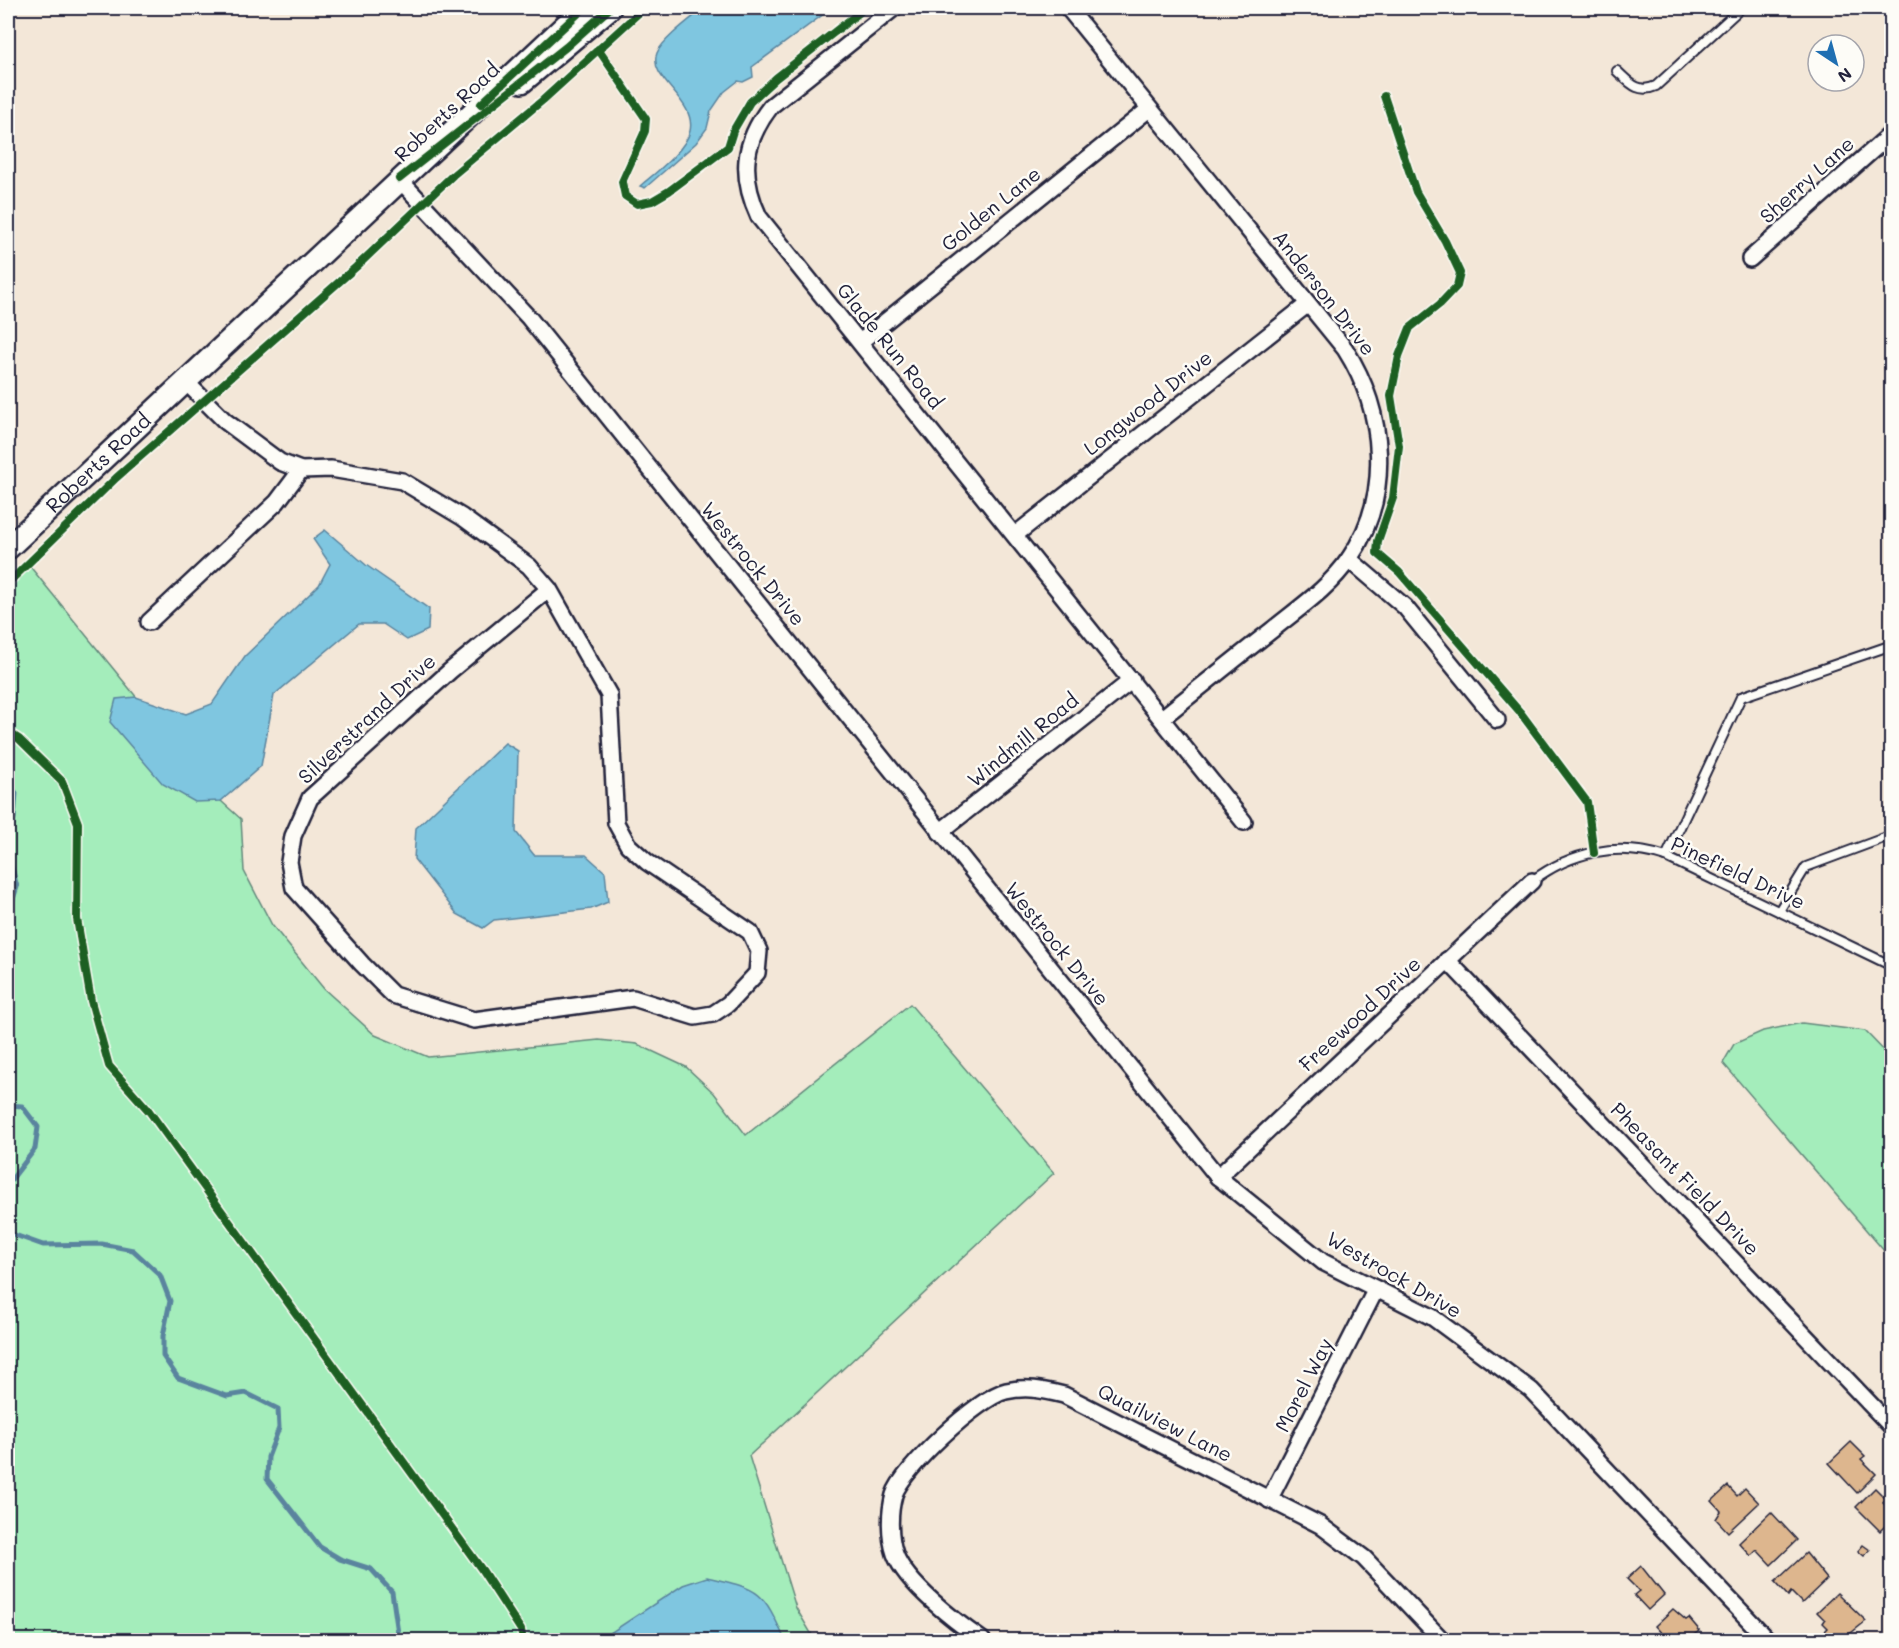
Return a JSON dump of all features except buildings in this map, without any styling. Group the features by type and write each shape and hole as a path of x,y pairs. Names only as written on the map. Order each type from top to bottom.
{"main road":[{"name":"Roberts Road","path":"8,548 184,380 584,8"},
{"name":"Roberts Road","path":"399,179 566,47 610,8"}],"street":[{"name":"Glade Run Road","path":"894,8 771,106 755,126 748,148 749,196 759,218 1244,822"},
{"name":"Anderson Drive","path":"1068,8 1308,304 1357,368 1366,387 1377,426 1380,459 1371,514 1349,560 1318,593 1162,718"},
{"name":"Golden Lane","path":"860,342 1149,109"},
{"name":"Sherry Lane","path":"1750,259 1892,133"},
{"name":"Westrock Drive","path":"399,179 529,318 1218,1177 1323,1262 1432,1317 1531,1390 1768,1641"},
{"name":"Longwood Drive","path":"1015,535 1308,304"},
{"path":"184,380 225,421 280,462 301,470 331,469 402,481 462,518 519,559 549,589"},
{"path":"149,622 277,502 301,470"},
{"path":"1349,560 1405,607 1497,720"},
{"name":"Silverstrand Drive","path":"549,589 609,695 616,823 628,845 647,862 750,932 759,951 757,972 728,1004 713,1014 694,1017 633,998 474,1020 393,995 294,888 289,862 293,836 310,798 450,671 549,589"},
{"name":"Windmill Road","path":"940,832 1132,680"},
{"name":"Freewood Drive","path":"1218,1177 1532,882"},
{"name":"Pheasant Field Drive","path":"1447,960 1892,1427"},
{"name":"Morel Way","path":"1269,1500 1376,1289"},
{"name":"Quailview Lane","path":"982,1641 946,1614 911,1577 896,1555 890,1529 894,1493 914,1464 978,1404 1004,1391 1032,1387 1064,1395 1320,1525 1364,1558 1442,1641"}],"lane":[{"path":"1617,71 1634,87 1646,91 1656,86 1741,8"},
{"path":"1666,857 1741,696 1892,645"},
{"path":"1779,910 1806,867 1892,835"},
{"name":"Pinefield Drive","path":"1532,882 1552,866 1568,859 1602,851 1625,848 1666,857 1892,966"}],"green space":[{"path":"28,564 221,801 241,819 244,871 272,925 324,989 375,1035 428,1057 599,1040 637,1044 686,1067 714,1093 746,1135 910,1004 1054,1173 749,1456 796,1608 815,1640 13,1640 8,1635 8,586"},
{"path":"1802,1023 1865,1031 1891,1058 1891,1259 1723,1063 1734,1044 1763,1031"}],"water":[{"path":"704,8 832,8 752,67 753,77 743,82 738,81 724,92 711,111 707,128 696,143 645,188 640,186 676,154 690,131 690,120 686,109 659,72 656,63 657,53 671,35"},
{"path":"325,530 366,565 429,609 428,630 407,640 383,624 359,624 274,695 261,766 221,801 195,802 163,784 110,722 116,699 136,697 186,714 212,704 245,656 319,585 330,564 313,539"},
{"path":"505,743 518,751 516,832 534,855 586,855 605,872 608,902 591,909 494,920 483,928 457,914 414,859 416,828"},
{"path":"707,1577 739,1585 758,1594 771,1610 785,1640 602,1640 683,1585"}],"waterway":[{"path":"8,784 16,793 14,818 8,842"},
{"path":"8,853 17,887 8,914"},
{"path":"8,1105 22,1106 38,1127 35,1149 8,1184"},
{"path":"8,1228 12,1234 43,1245 102,1244 133,1250 160,1275 170,1301 163,1336 163,1356 178,1378 227,1396 246,1393 278,1409 279,1428 268,1457 267,1479 320,1547 340,1559 371,1569 392,1592 399,1640"}],"cycle path":[{"path":"481,104 584,8"},
{"path":"399,179 566,47 610,8"},
{"path":"8,583 116,478 356,267 453,175 543,100 644,8"},
{"path":"598,49 646,119 645,131 622,182 625,196 637,204 652,201 669,191 728,147 733,131 750,102 776,78 865,8"},
{"path":"1384,96 1416,192 1445,241 1460,273 1457,286 1440,304 1410,328 1399,356 1391,396 1399,446 1393,498 1378,541 1377,553 1399,572 1520,712 1587,802 1594,853"},
{"path":"8,732 19,739 62,781 78,823 77,919 91,1001 109,1066 149,1111 482,1570 521,1630 523,1640"}]}
